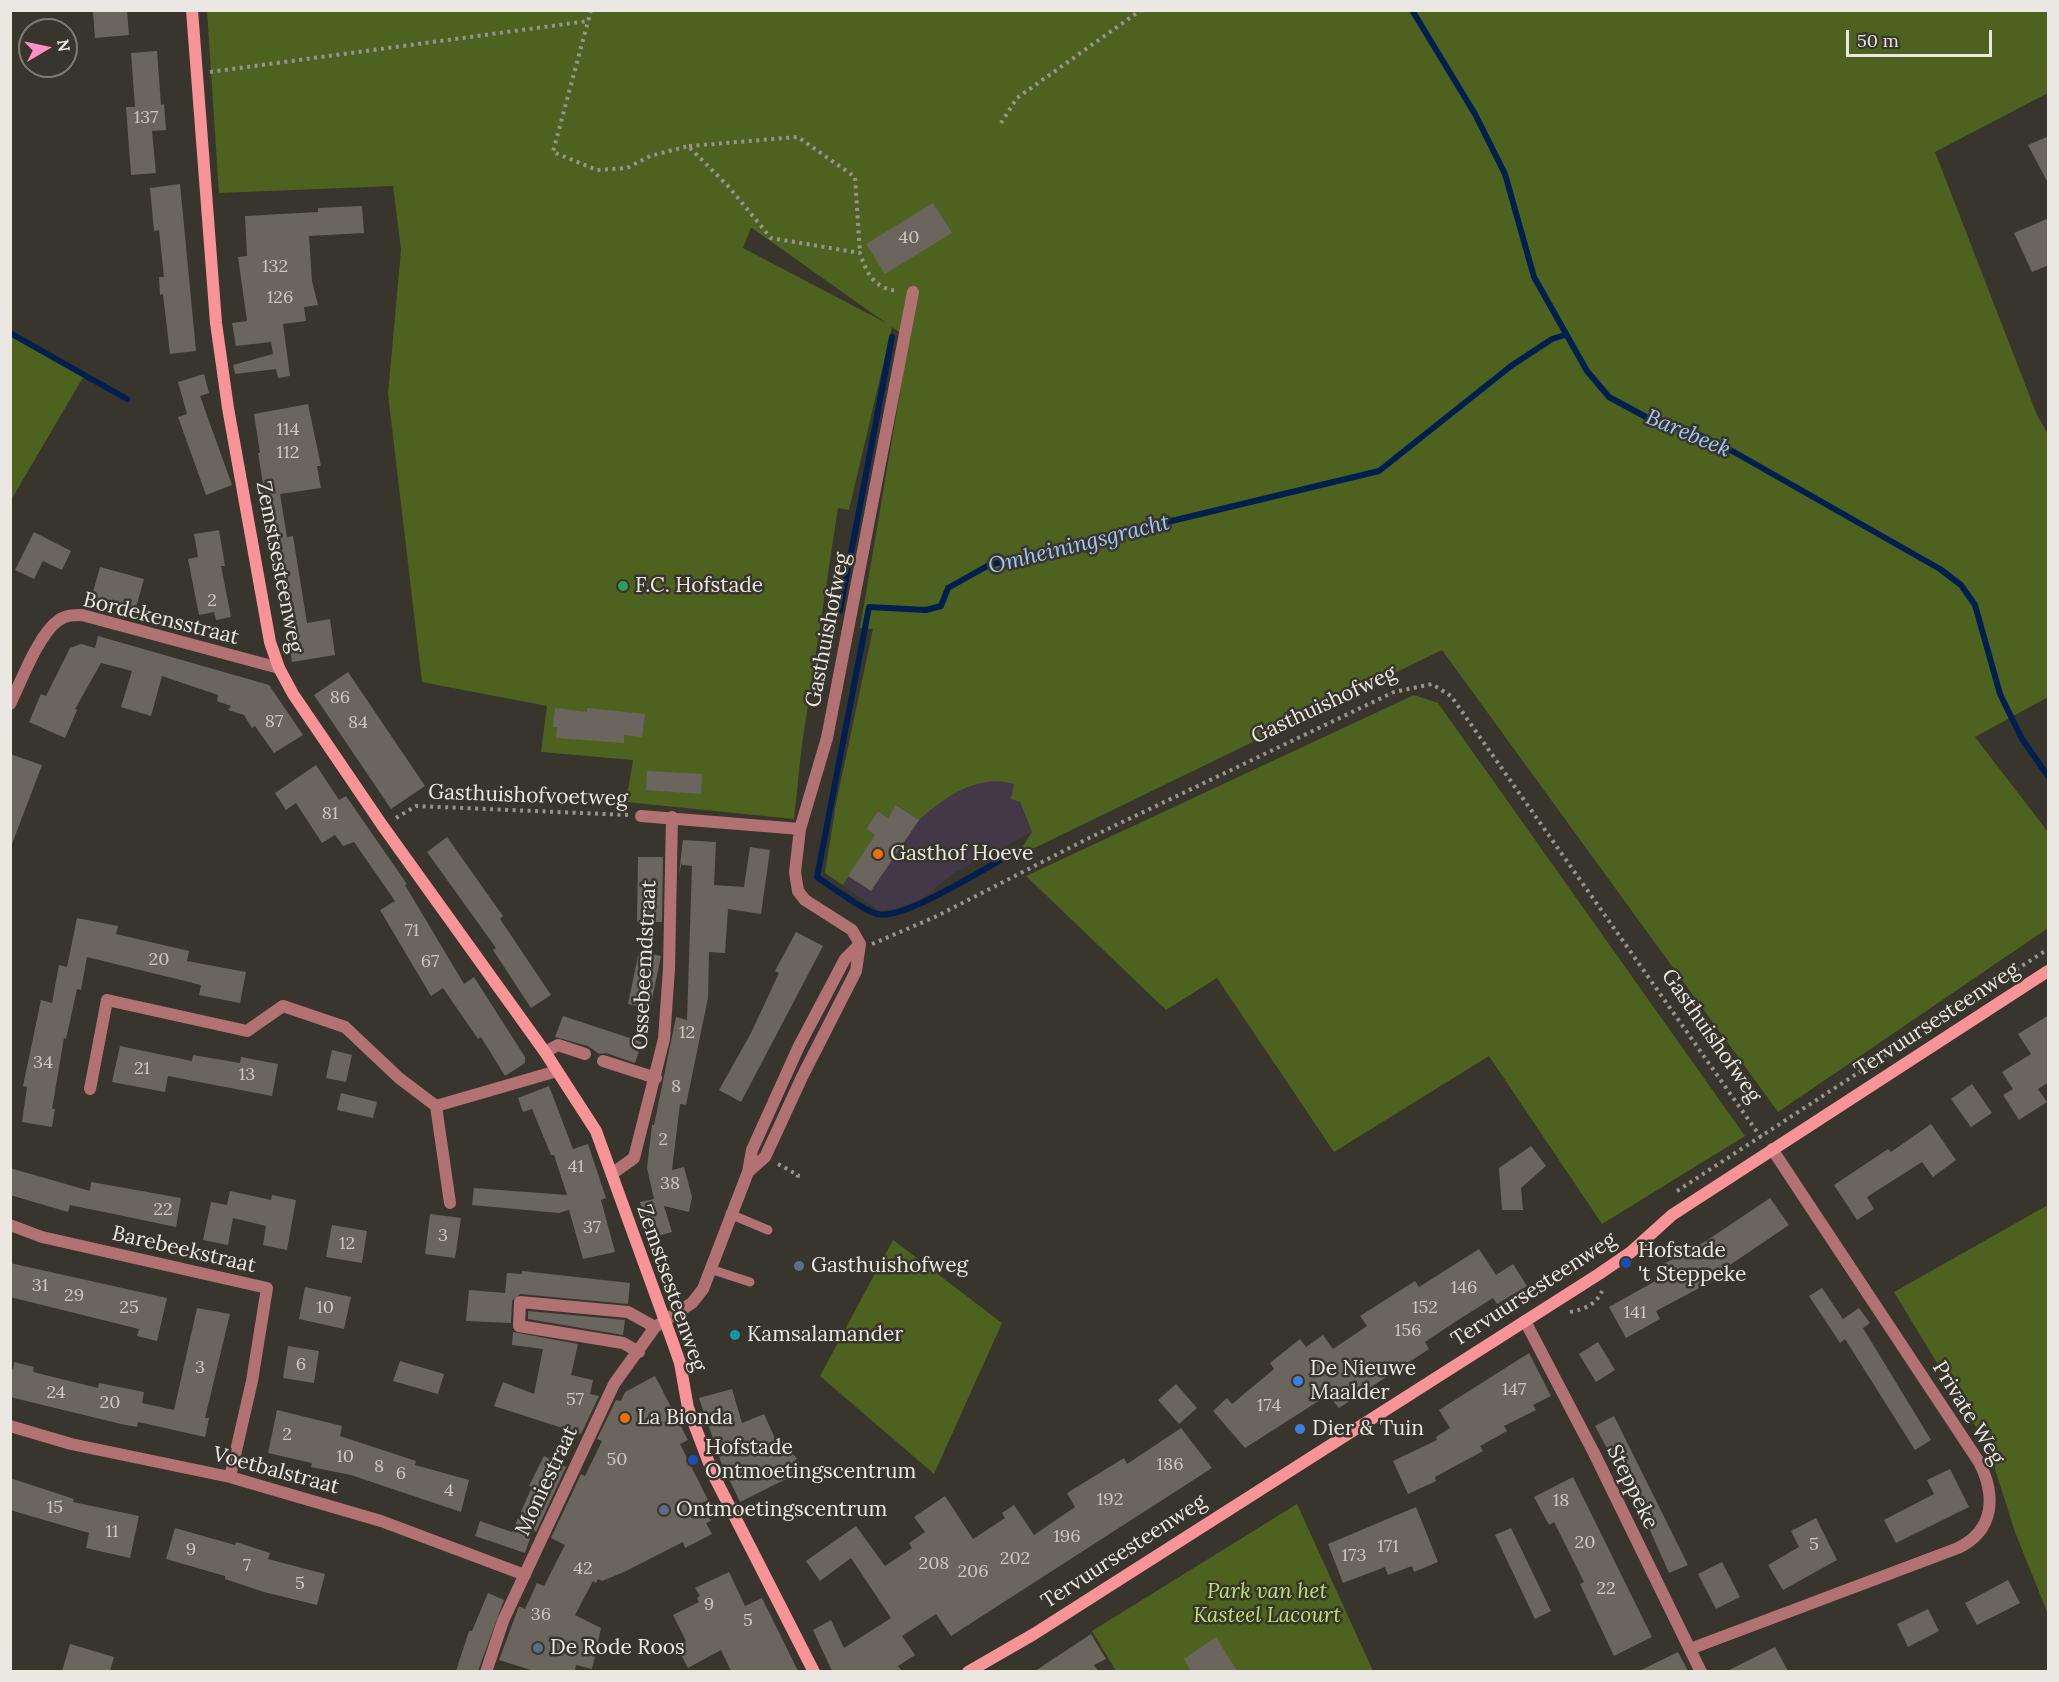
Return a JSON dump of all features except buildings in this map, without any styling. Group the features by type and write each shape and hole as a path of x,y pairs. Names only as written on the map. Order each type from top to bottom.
{"street":[{"name":"Zemstsesteenweg","path":"192,10 216,323 228,408 270,642 279,668 293,694 382,825 545,1052 596,1131 665,1319 680,1363 688,1408 714,1476 814,1671"},
{"name":"Gasthuishofweg","path":"860,944 852,930 805,900 798,891 795,872 800,829 827,738 913,292"},
{"name":"Bordekensstraat","path":"10,705 42,639 58,620 70,616 82,615 279,668"},
{"path":"641,816 800,829"},
{"name":"Ossebeemdstraat","path":"613,1173 634,1158 664,1039 669,969 672,817"},
{"path":"665,1319 692,1303 703,1289 748,1172 752,1150 802,1042 845,959 860,944"},
{"path":"748,1172 765,1157 856,971 860,944"},
{"name":"Tervuursesteenweg","path":"968,1671 1034,1634 1525,1321 1630,1252 1671,1215 2049,970"},
{"path":"834,981 847,989"},
{"path":"90,1089 107,1000 247,1031 283,1006 345,1027 399,1078 436,1106 450,1203"},
{"path":"802,1042 816,1049"},
{"path":"545,1052 558,1045 585,1054"},
{"path":"603,1061 656,1078"},
{"path":"436,1106 556,1071"},
{"path":"772,1107 786,1113"},
{"name":"Private Weg","path":"1690,1649 1958,1548 1971,1542 1991,1512 1990,1489 1979,1462 1772,1149"},
{"name":"Barebeekstraat","path":"10,1226 42,1237 267,1288 252,1381 230,1477"},
{"path":"639,1352 623,1343 519,1326 520,1302 627,1312 655,1327"},
{"name":"Moniestraat","path":"486,1671 503,1621 614,1384 655,1327 665,1319"},
{"name":"Steppeke","path":"1525,1321 1589,1443 1701,1671"},
{"name":"Voetbalstraat","path":"10,1426 71,1444 230,1477 381,1521 525,1575"},
{"name":"Tervuursesteenweg","path":"986,1671 1034,1634"}],"lane":[{"path":"730,1214 768,1230"},
{"path":"710,1269 750,1282"}],"path":[{"path":"591,10 553,152 597,170 627,168 650,156 688,146 798,137 855,177 860,253 866,273 888,290 913,292"},
{"path":"1001,123 1017,98 1141,10"},
{"path":"197,74 588,21"},
{"path":"688,146 728,186 771,238 860,253"},
{"name":"Gasthuishofweg","path":"860,944 877,945 1085,840 1394,692 1432,684 1451,696 1758,1137"},
{"name":"Gasthuishofvoetweg","path":"382,825 416,806 641,816"},
{"path":"765,1157 798,1175 797,1181"}],"shaded area":[{"path":"873,628 1015,784 1011,799 1020,802 1032,832 954,873 921,900 896,909 879,911 825,873 836,804"}],"green space":[{"path":"207,11 2048,11 2048,93 1935,152 2037,415 2048,434 2048,697 1975,737 2048,832 2048,928 1778,1112 1442,650 1016,857 1032,832 1020,802 1011,799 1014,784 1001,781 975,784 940,803 919,820 897,805 888,818 878,811 866,829 875,835 843,885 825,873 836,804 873,629 860,628 909,339 892,327 849,510 838,508 802,744 794,819 626,802 633,760 541,752 547,706 422,682 388,394 401,250 393,186 219,193","holes":["752,228 886,323 743,248"]},
{"path":"11,332 85,374 11,500"},
{"path":"1414,695 1438,703 1745,1136 1602,1224 1489,1056 1334,1152 1217,978 1166,1010 1026,876"},
{"path":"2048,1205 2048,1614 2015,1532 1988,1447 1894,1292"},
{"path":"893,1240 1002,1323 934,1474 820,1376"},
{"name":"Park van het Kasteel Lacourt","path":"1297,1504 1373,1671 1116,1671 1092,1631"}],"waterway":[{"name":"Barebeek","path":"1412,10 1475,114 1505,174 1534,277 1587,371 1609,397 1646,417 1689,430 1734,452 1940,569 1961,585 1975,605 2000,694 2022,739 2048,776"},
{"path":"10,333 127,399"},
{"name":"Omheiningsgracht","path":"1008,856 923,902 889,914 871,912 817,877 869,607 926,610 941,606 948,588 989,565 1379,471 1511,366 1552,339 1565,335"},
{"path":"840,611 892,337"}],"place":[{"name":"F.C. Hofstade","path":"623,586"},
{"name":"Gasthof Hoeve","path":"878,854"},
{"name":"Hofstade 't Steppeke","path":"1626,1263"},
{"name":"Gasthuishofweg","path":"799,1266"},
{"name":"Kamsalamander","path":"735,1335"},
{"name":"De Nieuwe Maalder","path":"1298,1381"},
{"name":"La Bionda","path":"625,1418"},
{"name":"Dier & Tuin","path":"1300,1429"},
{"name":"Hofstade Ontmoetingscentrum","path":"693,1460"},
{"name":"Ontmoetingscentrum","path":"664,1510"},
{"name":"De Rode Roos","path":"538,1648"}]}
